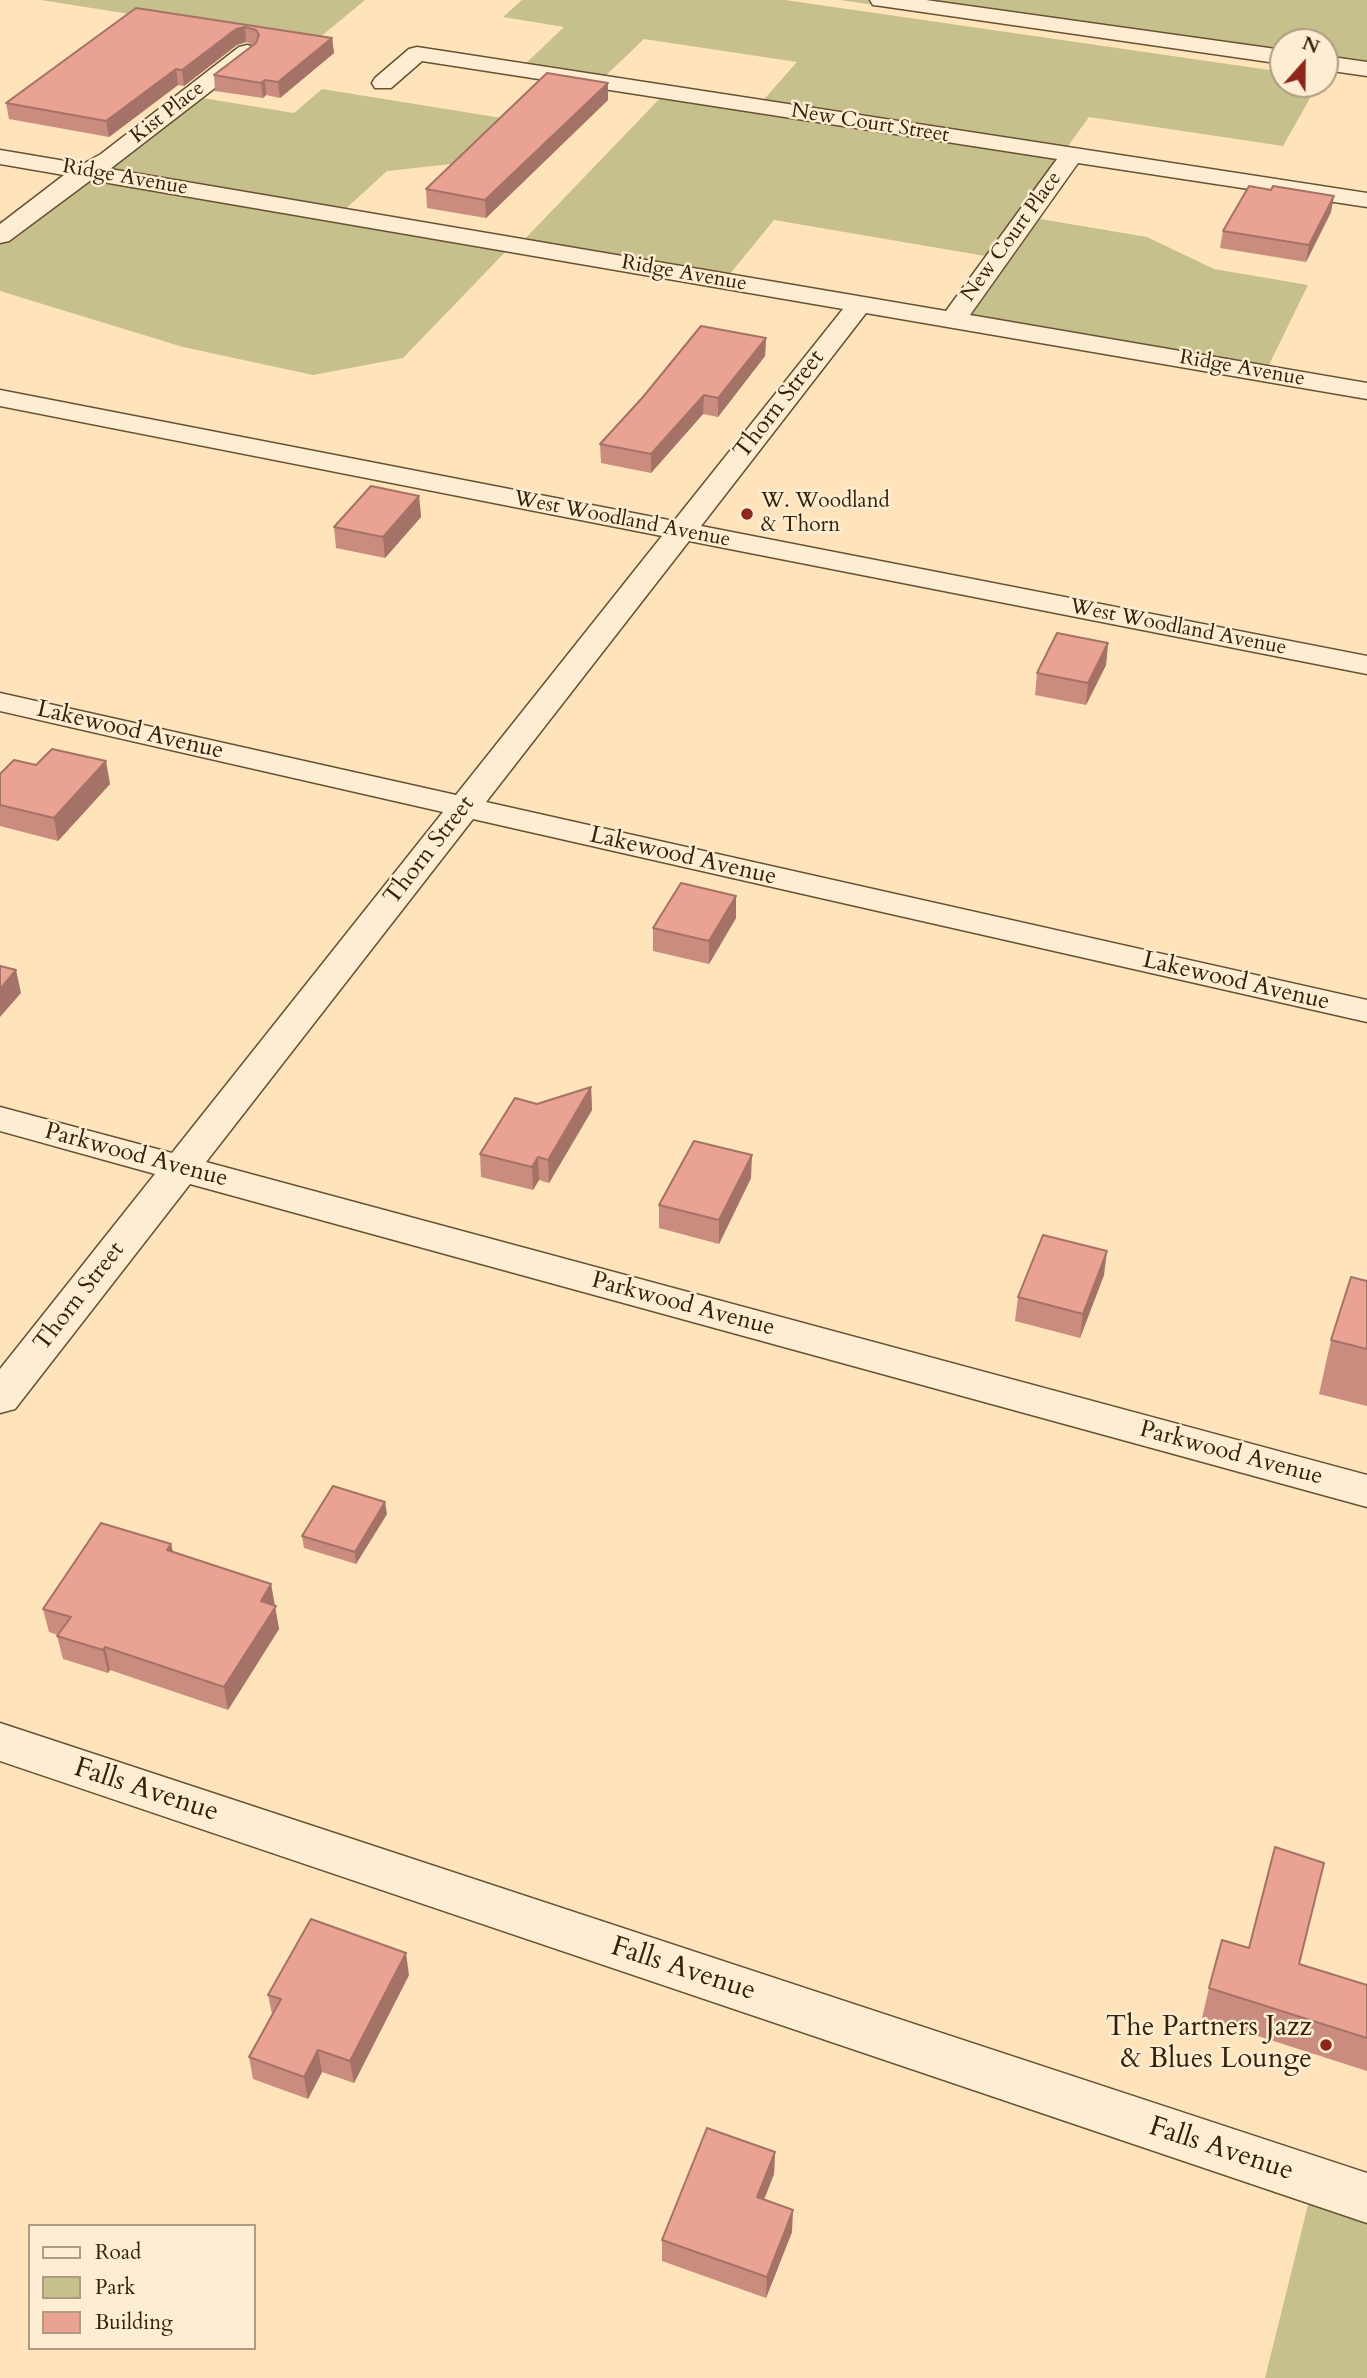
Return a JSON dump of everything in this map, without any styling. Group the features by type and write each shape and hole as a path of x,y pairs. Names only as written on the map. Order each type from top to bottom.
{"street":[{"path":"881,0 1269,55"},
{"path":"1083,28 1096,9"},
{"name":"Kist Place","path":"0,236 71,181 109,159 247,52"},
{"name":"New Court Street","path":"383,83 417,54 1367,200"},
{"path":"1339,65 1367,69"},
{"name":"New Court Place","path":"953,320 1072,155"},
{"name":"Ridge Avenue","path":"0,157 1367,391"},
{"name":"Thorn Street","path":"0,1398 860,304"},
{"name":"West Woodland Avenue","path":"0,398 1367,665"},
{"name":"Lakewood Avenue","path":"0,702 1367,1011"},
{"name":"Parkwood Avenue","path":"0,1119 1367,1491"},
{"name":"Falls Avenue","path":"0,1742 1367,2198"}],"green space":[{"path":"41,0 365,0 313,43"},
{"path":"522,0 785,0 1269,70 1269,98 1310,98 1283,146 1089,117 1063,153 1028,217 1147,237 1214,269 1308,285 1265,373 953,320 997,258 774,220 724,281 519,245 666,92 758,106 797,62 644,39 599,82 519,70 564,27 503,17"},
{"path":"840,0 1367,0 1367,74 1339,71 1339,28 1269,28 1269,61"},
{"path":"322,89 514,120 470,162 387,171 340,214 513,244 403,358 313,375 183,347 0,291 0,220 16,223 190,96 294,113"},
{"path":"1314,2181 1367,2198 1367,2378 1265,2378"}],"building":[{"path":"136,8 332,38 278,82 265,80 261,83 214,75 256,43 259,35 256,30 245,27 236,29 182,70 176,69 106,121 6,103"},
{"path":"547,73 608,83 485,200 426,189"},
{"path":"1249,186 1271,190 1273,186 1334,196 1309,245 1223,231"},
{"path":"701,326 766,338 718,398 704,395 651,454 600,444 643,397"},
{"path":"371,486 419,496 383,537 334,527"},
{"path":"1057,633 1108,643 1088,683 1037,673"},
{"path":"52,749 106,761 54,818 0,805 0,774 14,760 36,765"},
{"path":"681,883 736,896 709,941 653,928"},
{"path":"0,966 16,970 0,989"},
{"path":"591,1087 548,1160 538,1157 532,1167 480,1154 515,1098 537,1104"},
{"path":"694,1141 752,1155 719,1220 659,1205"},
{"path":"1043,1235 1107,1251 1083,1314 1018,1297"},
{"path":"1351,1277 1367,1281 1367,1349 1331,1340"},
{"path":"333,1486 385,1502 355,1552 302,1536"},
{"path":"101,1523 171,1544 167,1550 271,1584 261,1601 276,1606 224,1687 105,1647 103,1650 57,1636 71,1617 43,1609"},
{"path":"1275,1847 1324,1863 1299,1964 1367,1985 1367,2038 1209,1988 1222,1940 1249,1948"},
{"path":"311,1919 406,1953 350,2061 318,2050 304,2077 249,2057 281,1999 268,1995"},
{"path":"707,2128 775,2152 757,2197 793,2210 767,2277 662,2240"}],"place":[{"name":"W. Woodland & Thorn","path":"747,514"},
{"name":"The Partners Jazz & Blues Lounge","path":"1326,2045"}]}
